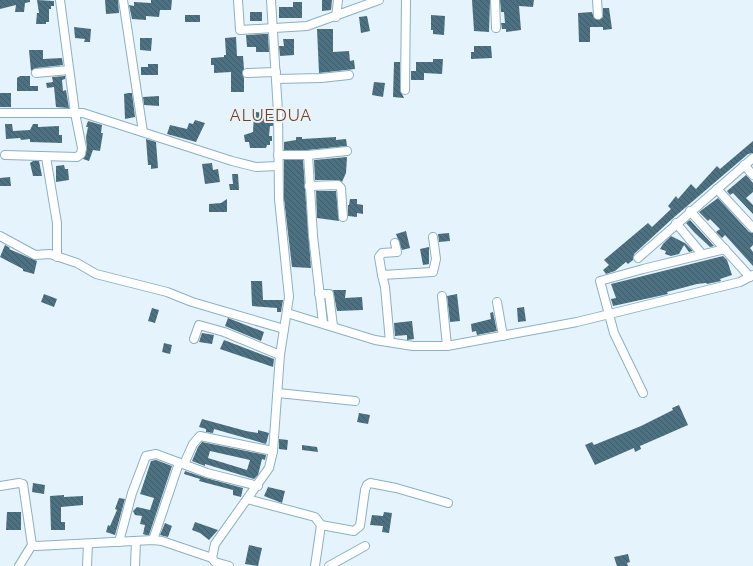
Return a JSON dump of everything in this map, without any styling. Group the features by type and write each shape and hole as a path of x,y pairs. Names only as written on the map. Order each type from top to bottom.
{"street":[{"path":"5,155 77,157 81,154 82,148 75,113 60,0"},
{"path":"123,0 144,132"},
{"path":"238,0 240,30 307,26 379,0"},
{"path":"212,558 215,544 258,486 269,468 273,451 280,354 287,313 288,297 281,231 276,76 271,0"},
{"path":"336,16 338,0"},
{"path":"405,90 406,0"},
{"path":"495,0 496,28"},
{"path":"597,0 598,15"},
{"path":"36,73 69,70"},
{"path":"246,73 321,78 349,75"},
{"path":"0,114 82,113 232,161 256,167 278,166"},
{"path":"278,156 308,156 346,151"},
{"path":"308,156 309,186 323,323"},
{"path":"46,157 57,223 57,257"},
{"path":"638,258 676,223 753,158"},
{"path":"744,165 753,175"},
{"path":"309,186 338,185 341,188 343,217"},
{"path":"717,189 753,228"},
{"path":"287,313 375,340 413,346 447,346 610,315 740,282 752,276 690,211"},
{"path":"676,223 702,254"},
{"path":"0,236 36,254 50,254 77,263 96,274 168,292 192,302 284,329"},
{"path":"382,275 433,272 436,259 433,237"},
{"path":"390,342 385,287 379,257 382,253 397,252 395,243"},
{"path":"643,393 614,333 600,281 725,248"},
{"path":"319,294 329,294 333,326"},
{"path":"442,296 447,346"},
{"path":"497,302 503,336"},
{"path":"194,338 199,325 224,332 280,354"},
{"path":"278,393 355,402"},
{"path":"153,540 181,464 193,444 200,436 273,451"},
{"path":"119,542 132,493 146,456 156,454 207,473 258,486"},
{"path":"0,486 20,483 23,484 32,545 19,566"},
{"path":"247,499 315,517 321,525 354,530 358,529 360,526 366,485 370,483 396,488 448,503"},
{"path":"315,566 321,525"},
{"path":"32,545 88,544 153,540 162,541 212,558 216,562 229,566"},
{"path":"135,566 136,541"},
{"path":"87,566 88,544"},
{"path":"329,566 365,546"}],"building":[{"path":"0,0 30,0 30,2 25,3 24,12 15,12 16,5 0,9"},
{"path":"37,0 54,1 54,6 51,6 51,9 49,9 49,22 46,22 46,24 36,24 37,13 39,13"},
{"path":"105,0 118,0 119,13 106,14"},
{"path":"151,0 172,0 171,10 160,10 159,17 146,16 146,20 132,19 129,5 134,6 134,2 151,3"},
{"path":"322,0 332,0 331,10 322,11"},
{"path":"472,0 490,0 489,32 474,31"},
{"path":"500,0 534,0 533,7 519,6 521,30 506,32 506,29 502,29 501,23 505,23 504,12 501,12"},
{"path":"293,2 302,2 302,18 279,18 279,7 293,7"},
{"path":"603,8 609,8 612,29 603,30 603,27 590,27 590,42 579,42 578,13 592,12 594,18 599,20 603,17"},
{"path":"250,12 262,12 262,21 250,21"},
{"path":"185,15 200,15 200,22 185,22"},
{"path":"431,15 445,16 444,35 433,34 433,30 431,30"},
{"path":"367,16 370,31 361,33 359,17"},
{"path":"74,27 91,29 90,42 84,42 85,39 75,38"},
{"path":"317,29 333,29 333,52 349,51 350,61 354,60 355,69 319,73"},
{"path":"268,34 269,52 256,52 256,47 247,47 246,35"},
{"path":"236,37 237,56 243,56 244,69 242,73 244,78 244,92 231,92 231,72 214,73 214,65 211,65 211,58 224,57 224,55 226,55 225,38"},
{"path":"140,38 152,38 151,51 140,50"},
{"path":"283,39 294,39 294,55 280,56 279,46 284,46"},
{"path":"474,46 491,46 492,58 471,59 471,52 474,52"},
{"path":"29,50 43,50 43,59 62,58 63,65 36,68 31,71"},
{"path":"433,59 443,59 442,74 424,73 424,80 411,80 411,71 416,71 416,62 433,62"},
{"path":"394,62 400,62 400,90 404,98 393,97"},
{"path":"148,64 158,64 158,75 141,75 141,67 148,67"},
{"path":"20,76 30,76 30,86 38,86 38,91 17,91 17,78"},
{"path":"65,76 65,79 62,80 63,91 66,90 69,108 56,107 54,87 47,88 46,83 53,82 52,77"},
{"path":"374,82 385,83 383,97 372,95"},
{"path":"0,93 11,93 11,107 0,107"},
{"path":"132,93 135,117 125,119 124,94"},
{"path":"159,96 159,106 144,105 143,97"},
{"path":"254,112 273,113 273,126 270,126 269,136 272,136 272,141 270,141 270,145 267,145 266,148 250,148 249,142 245,142 244,135 253,132"},
{"path":"195,120 205,123 196,142 167,134 170,125 187,129 189,123 193,124"},
{"path":"88,121 102,125 101,133 103,133 100,151 93,150 89,161 83,159 87,149 86,137 88,127 86,127"},
{"path":"5,124 12,124 13,131 30,130 33,124 38,124 38,127 59,126 59,135 62,135 62,143 30,142 30,139 21,140 20,138 6,139"},
{"path":"296,137 302,137 302,139 336,137 336,140 346,139 347,146 308,150 284,150 284,142 296,140"},
{"path":"146,139 156,142 158,168 151,169 151,165 148,165"},
{"path":"753,141 753,153 748,154 672,219 634,254 633,260 628,264 626,262 615,271 606,274 603,270 609,265 604,260 648,223 652,227 671,209 668,206 676,196 678,199 691,184 696,189 717,166 720,169"},
{"path":"347,157 346,173 342,182 338,180 315,180 314,160"},
{"path":"284,160 303,160 311,268 292,267 284,199"},
{"path":"33,161 39,161 42,176 33,176 30,163"},
{"path":"212,163 213,170 218,169 220,182 205,184 202,164"},
{"path":"64,165 65,169 68,169 69,180 56,182 56,166"},
{"path":"232,174 238,174 239,190 230,190 229,184 233,184"},
{"path":"746,175 753,183 753,192 746,198 753,205 753,214 733,193 730,195 727,191"},
{"path":"10,177 11,186 0,186 0,178"},
{"path":"316,191 336,191 339,221 317,218"},
{"path":"718,198 749,232 753,233 753,245 750,248 753,252 753,266 725,235 722,238 716,232 720,229 710,219 708,221 699,212"},
{"path":"227,199 227,212 209,212 209,204 221,203"},
{"path":"350,199 357,199 357,204 363,205 363,214 357,213 357,217 348,216 348,205"},
{"path":"690,220 714,246 710,247 694,232 686,223"},
{"path":"406,231 410,248 402,250 396,234"},
{"path":"449,233 450,241 439,242 438,234"},
{"path":"671,236 685,243 693,251 689,252 684,245 679,254 671,256 665,254 666,251 660,249"},
{"path":"5,245 10,248 9,249 37,261 34,274 23,271 23,269 0,257"},
{"path":"429,247 429,264 423,265 420,249"},
{"path":"723,256 727,260 732,275 720,279 721,281 707,284 697,284 667,292 668,294 613,306 611,299 616,298 611,284"},
{"path":"251,281 262,281 263,300 283,300 281,312 277,312 277,308 252,306"},
{"path":"333,290 346,290 345,298 362,297 363,310 337,311"},
{"path":"44,294 57,299 54,307 41,302"},
{"path":"457,294 460,321 450,322 447,296"},
{"path":"524,307 526,321 518,322 517,308"},
{"path":"152,308 159,310 155,323 148,321"},
{"path":"493,312 497,331 477,335 476,331 472,332 471,324 491,319 490,313"},
{"path":"228,318 264,332 261,341 225,326"},
{"path":"412,321 414,339 407,340 407,335 395,336 394,323"},
{"path":"202,333 214,335 212,344 199,342"},
{"path":"224,340 274,359 273,367 220,349"},
{"path":"164,343 172,345 170,354 162,352"},
{"path":"679,405 688,425 640,446 641,449 635,452 634,448 595,465 585,445 592,442 594,445 641,426 673,410 672,408"},
{"path":"359,413 370,415 368,424 357,422"},
{"path":"202,419 246,431 258,433 258,430 269,433 266,444 214,429 213,433 206,432 206,429 199,427"},
{"path":"279,439 288,440 287,450 279,449"},
{"path":"202,442 266,455 265,460 262,459 258,475 254,479 192,461 198,447","holes":["210,451 250,460 247,470 208,458"]},
{"path":"302,445 317,447 318,452 302,450"},
{"path":"156,460 172,466 149,535 146,535 143,534 145,525 140,524 142,516 135,515 133,511 137,507 150,510 154,498 140,494 151,461"},
{"path":"185,471 243,488 241,497 233,495 233,490 199,481 200,479 184,474"},
{"path":"33,483 45,485 44,494 32,492"},
{"path":"268,487 285,491 282,503 264,496"},
{"path":"64,495 64,497 83,496 83,505 61,507 61,522 65,522 65,530 51,530 50,496"},
{"path":"119,498 125,499 115,535 106,532 108,525 110,526 117,510 115,509"},
{"path":"7,512 21,512 21,530 6,530"},
{"path":"384,512 392,513 389,533 382,532 383,526 370,525 372,515 383,516"},
{"path":"195,522 218,530 209,540 200,533 192,530"},
{"path":"165,523 172,526 168,537 160,535"},
{"path":"249,545 262,548 258,566 245,564"},
{"path":"628,554 630,562 627,563 628,566 617,566 614,557"}],"district":[{"name":"ALUEDUA","path":"271,115"}]}
